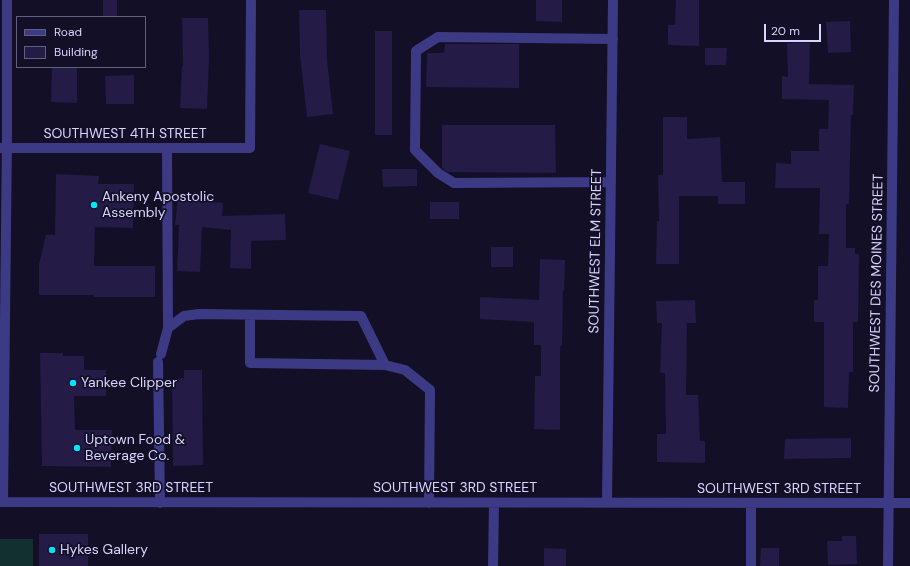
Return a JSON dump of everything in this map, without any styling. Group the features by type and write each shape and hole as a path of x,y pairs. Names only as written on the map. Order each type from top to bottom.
{"street":[{"path":"2,502 4,148 7,0"},
{"name":"SOUTHWEST 4TH STREET","path":"4,148 250,148 251,0"},
{"name":"SOUTHWEST ELM STREET","path":"607,502 613,0"},
{"name":"SOUTHWEST DES MOINES STREET","path":"888,566 894,0"},
{"path":"611,182 454,183 438,173 415,150 416,51 438,37 613,39"},
{"path":"160,502 160,358 168,328 167,148"},
{"path":"168,328 184,316 199,314 361,316 385,365"},
{"path":"250,315 250,363 385,365 406,370 430,390 429,503"},
{"name":"SOUTHWEST 3RD STREET","path":"2,502 910,503"},
{"path":"493,566 494,502"},
{"path":"751,502 751,566"}],"green space":[{"path":"0,539 33,539 33,566 0,566"}],"building":[{"path":"103,0 117,0 117,16 103,16"},
{"path":"536,0 562,0 562,22 536,21"},
{"path":"676,0 699,0 699,46 668,45 668,25 675,25"},
{"path":"299,10 326,10 327,60 333,114 307,117 300,55"},
{"path":"182,18 208,18 209,59 207,109 180,108 183,66"},
{"path":"850,21 851,52 828,53 826,22"},
{"path":"375,31 392,31 392,135 375,135"},
{"path":"787,43 810,43 809,84 854,85 853,115 851,115 849,204 846,204 846,248 855,248 855,254 859,254 858,322 853,322 853,372 849,372 848,408 824,407 824,322 814,322 814,300 818,300 818,266 828,266 829,234 819,234 820,188 775,188 776,163 791,164 791,151 819,151 819,129 828,129 829,100 782,99 782,76 788,77"},
{"path":"445,44 519,44 519,88 426,87 427,53 444,53"},
{"path":"705,48 727,48 726,65 705,65"},
{"path":"52,68 77,68 77,103 51,102"},
{"path":"134,75 134,104 106,104 105,76"},
{"path":"663,117 687,117 687,139 720,137 722,182 745,182 745,204 718,204 718,196 679,196 679,264 656,264 657,221 659,221 658,175 663,175"},
{"path":"442,125 555,125 556,173 448,172 442,168"},
{"path":"320,144 350,151 338,200 308,193"},
{"path":"382,169 417,169 417,186 383,187"},
{"path":"56,174 99,176 98,184 134,184 133,228 95,227 94,266 155,266 155,297 39,295 39,264 46,235 55,235"},
{"path":"178,199 223,203 222,216 285,214 286,240 251,241 251,269 230,268 231,230 202,227 200,272 177,271 179,225 175,225"},
{"path":"430,202 459,202 459,219 430,219"},
{"path":"491,247 513,247 513,267 491,267"},
{"path":"540,259 565,260 562,346 560,346 560,430 534,429 535,376 541,376 541,345 534,345 534,322 480,319 480,297 539,300"},
{"path":"695,300 696,323 687,323 686,395 698,395 700,441 705,441 705,463 657,462 657,434 666,434 665,373 660,373 662,323 657,323 656,301"},
{"path":"40,353 63,353 63,356 84,356 84,370 106,370 106,396 74,396 75,430 112,430 111,467 42,466"},
{"path":"184,370 202,370 203,465 173,466 172,379 184,378"},
{"path":"851,438 851,458 784,459 785,439"},
{"path":"39,534 88,534 88,566 39,566"},
{"path":"842,536 856,536 857,564 828,565 827,541 842,541"},
{"path":"544,548 566,549 566,566 544,566"},
{"path":"761,548 779,548 779,566 760,566"}],"place":[{"name":"Ankeny Apostolic Assembly","path":"94,205"},
{"name":"Yankee Clipper","path":"73,383"},
{"name":"Uptown Food & Beverage Co.","path":"77,448"},
{"name":"Hykes Gallery","path":"52,550"}]}
